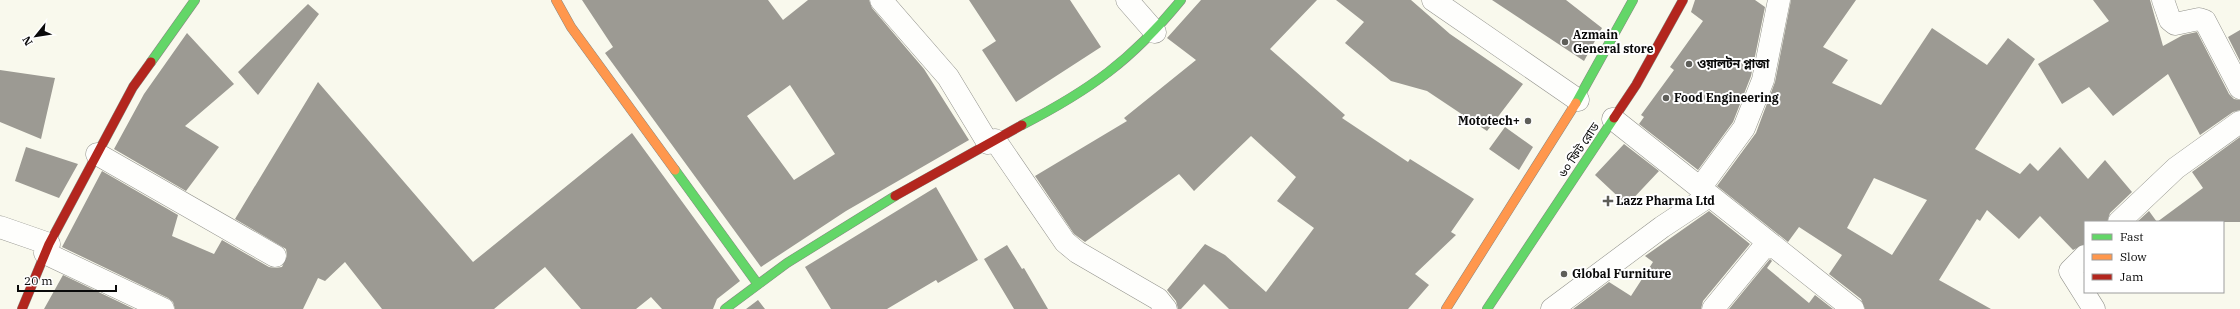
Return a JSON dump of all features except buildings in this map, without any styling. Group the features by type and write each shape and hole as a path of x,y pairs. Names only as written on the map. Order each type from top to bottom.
{"street":[{"path":"22,309 47,248 133,87 195,0"},
{"path":"556,0 571,26 757,284"},
{"path":"881,0 948,77 1065,242 1077,252 1158,299 1166,309"},
{"path":"1127,0 1155,32"},
{"path":"725,309 757,284 828,238 992,141 1087,89 1155,32 1181,0"},
{"path":"1433,0 1578,100"},
{"path":"1446,309 1578,100 1633,0"},
{"name":"৬০ ফিট রোড","path":"1492,307 1636,85 1683,0"},
{"path":"1552,309 1662,227 1704,192 1744,128 1763,80 1779,0"},
{"path":"2163,0 2170,20 2176,24 2199,19 2205,21 2240,88"},
{"path":"1613,119 1853,309"},
{"path":"2119,221 2176,168 2240,122"},
{"path":"97,154 275,256"},
{"path":"0,227 47,248 163,309"},
{"path":"1713,309 1768,242"},
{"path":"2084,257 2070,271 2094,309"}],"traffic: fast":[{"path":"151,62 195,0"},
{"path":"1022,125 1069,99 1109,72 1145,40 1181,0"},
{"path":"1576,103 1633,0"},
{"path":"1487,309 1614,118"},
{"path":"675,170 757,283"},
{"path":"725,309 787,263 895,196"}],"traffic: slow":[{"path":"556,0 571,27 675,170"},
{"path":"1446,309 1576,103"}],"traffic: jam":[{"path":"1614,118 1636,85 1683,0"},
{"path":"22,309 49,244 133,87 151,62"},
{"path":"895,196 1022,125"}],"place":[{"name":"Azmain General store","path":"1565,42"},
{"name":"ওয়ালটন প্লাজা","path":"1689,64"},
{"name":"Food Engineering","path":"1666,98"},
{"name":"Mototech+","path":"1528,121"},
{"name":"Lazz Pharma Ltd","path":"1608,201"},
{"name":"Global Furniture","path":"1564,274"}]}
